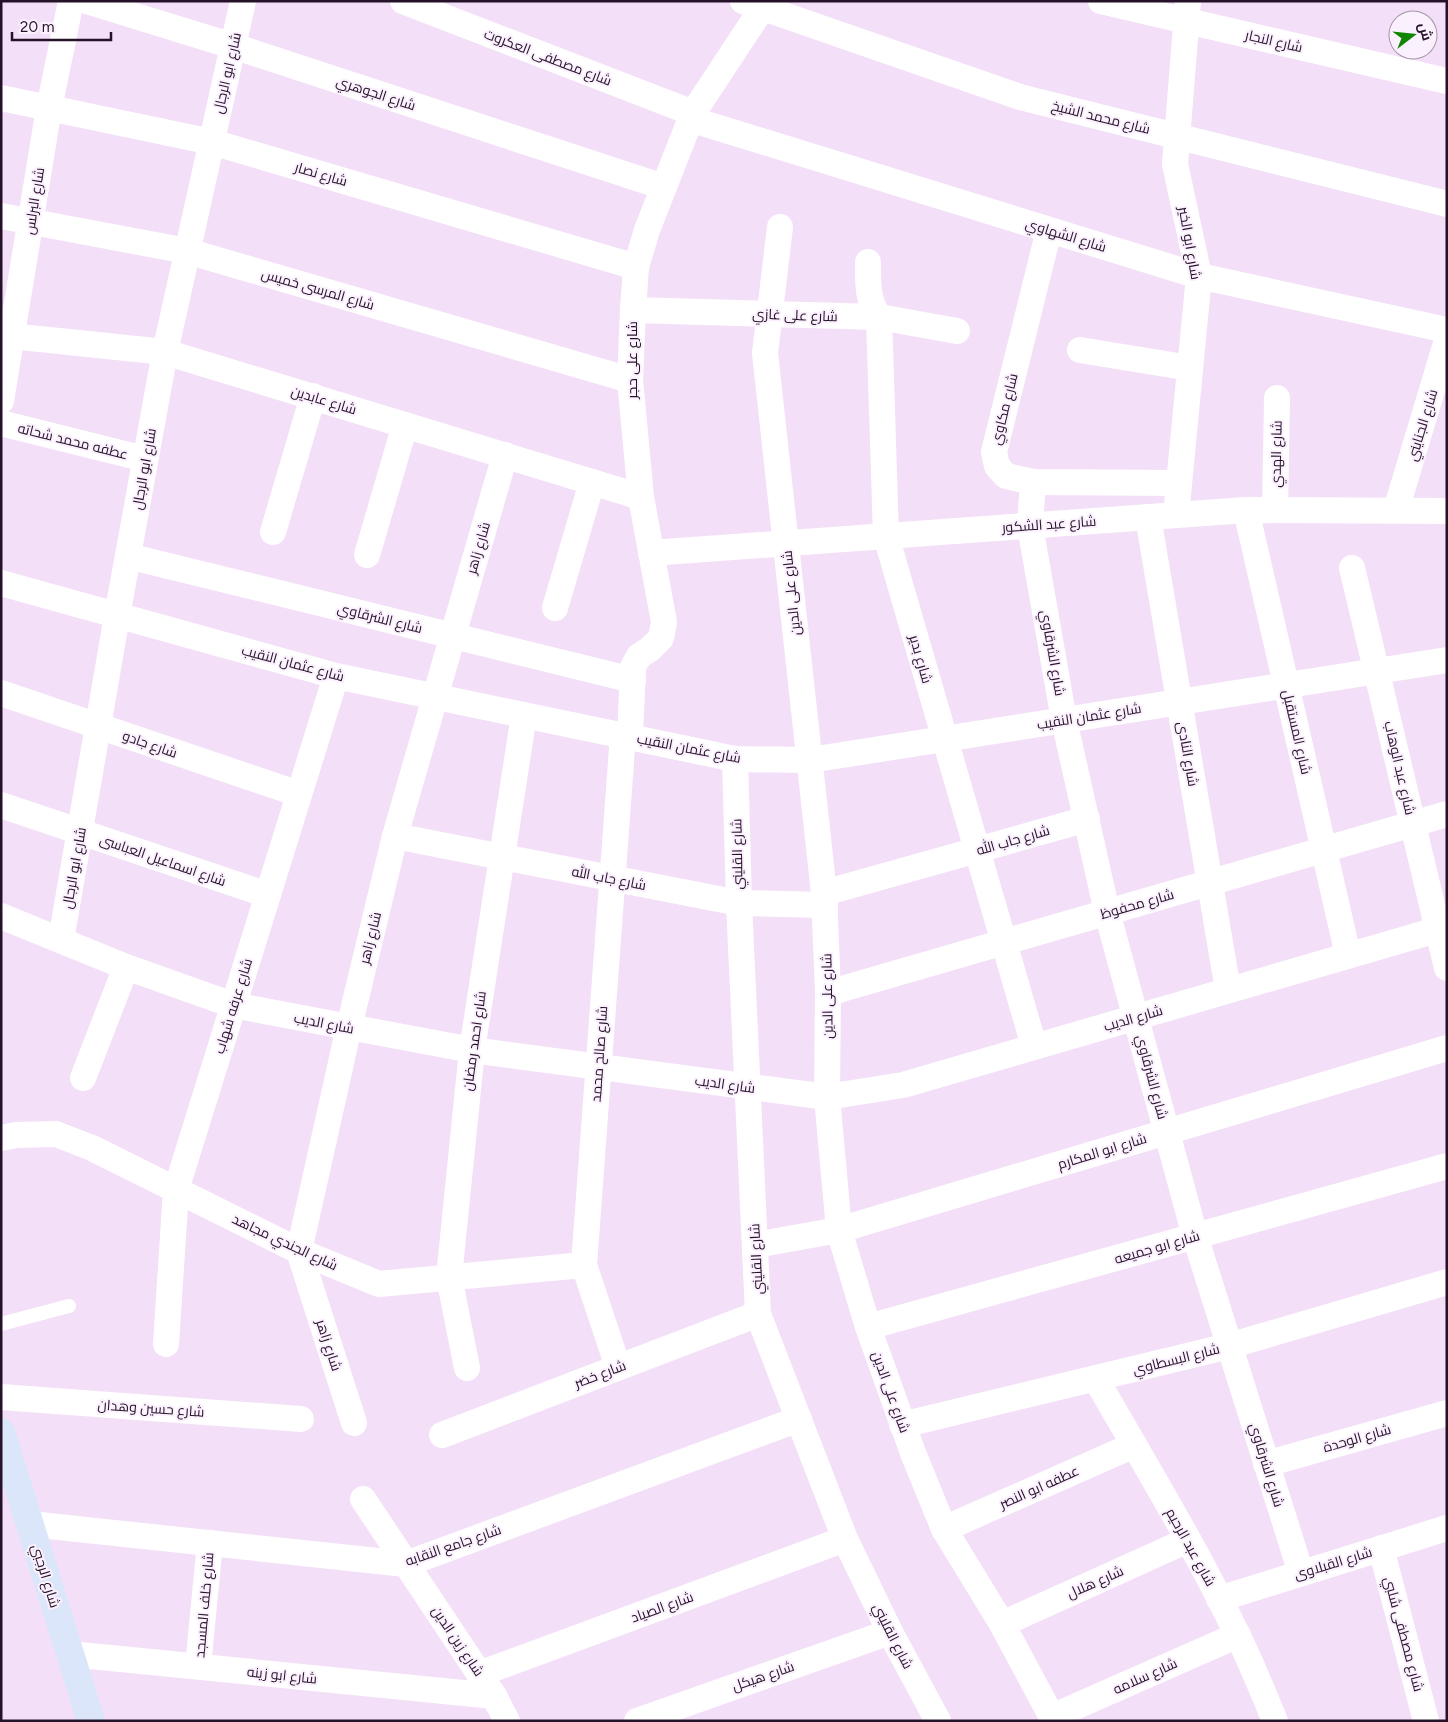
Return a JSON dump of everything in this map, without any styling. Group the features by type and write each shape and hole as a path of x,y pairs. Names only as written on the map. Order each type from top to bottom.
{"main road":[{"name":"شارع الرجبي","path":"1,1432 91,1721"}],"street":[{"name":"شارع البرلس","path":"1,401 7,336 31,221 49,108 71,1"},
{"name":"شارع الجوهري","path":"87,1 233,46 664,187"},
{"name":"شارع ابو الرجال","path":"61,940 165,352 243,1"},
{"name":"شارع مصطفى العكروت","path":"403,1 692,116"},
{"name":"شارع النجار","path":"1101,1 1187,11 1447,81"},
{"name":"شارع على حجر","path":"626,736 633,667 639,656 662,638 664,622 641,497 630,380 636,267 647,230 692,116 757,4"},
{"name":"شارع محمد الشيخ","path":"757,4 1020,97 1447,204"},
{"name":"شارع ابو الخير","path":"1176,515 1199,276 1175,164 1187,11"},
{"name":"شارع نصار","path":"1,98 212,142 636,267"},
{"name":"شارع الشهاوي","path":"692,116 1199,276 1447,330"},
{"name":"شارع المرسى خميس","path":"1,216 187,251 630,380"},
{"name":"شارع على الدين","path":"780,227 765,353 825,899 828,994 827,1097 839,1230 868,1327 902,1425 944,1529 1002,1624 1053,1719"},
{"name":"شارع مكاوي","path":"1049,230 994,452 997,466 1006,476 1033,482 1178,483"},
{"name":"شارع بدير","path":"868,262 868,294 872,308 879,317 886,536 1034,1046"},
{"name":"شارع على غازي","path":"633,310 879,317 957,331"},
{"name":"شارع عابدين","path":"7,336 165,352 641,497"},
{"name":"شارع الجنايني","path":"1396,510 1447,340"},
{"path":"1080,350 1190,368"},
{"path":"273,532 313,396"},
{"name":"شارع الهدي","path":"1275,510 1277,398"},
{"name":"عطفه محمد شحاته","path":"1,423 145,459"},
{"path":"367,555 405,425"},
{"name":"شارع زاهر","path":"354,1423 299,1251 349,1028 395,836 505,455"},
{"path":"555,608 592,482"},
{"name":"شارع الشرقاوي","path":"1033,482 1030,526 1064,720 1107,912 1195,1236 1301,1573"},
{"name":"شارع عبد الشكور","path":"651,553 1246,510 1447,511"},
{"name":"شارع المستقبل","path":"1246,510 1348,955"},
{"name":"شارع النادى","path":"1148,517 1228,990"},
{"name":"شارع الشرقاوي","path":"128,556 633,680"},
{"name":"شارع عبد الوهاب","path":"1352,568 1413,824 1442,928 1447,968"},
{"name":"شارع عثمان النقيب","path":"1,584 336,676 735,758 810,760 1447,660"},
{"name":"شارع عرفه شهاب","path":"166,1344 176,1190 336,676"},
{"name":"شارع جادو","path":"1,693 299,794"},
{"name":"شارع احمد رمضان","path":"467,1368 449,1277 472,1050 524,715"},
{"name":"شارع صالح محمد","path":"618,1367 584,1265 612,878 626,736"},
{"name":"شارع القليني","path":"735,758 738,903 758,1314 845,1539 930,1719"},
{"name":"شارع اسماعيل العباسى","path":"1,805 268,896"},
{"name":"شارع محفوظ","path":"828,994 1447,814"},
{"name":"شارع جاب الله","path":"395,836 738,903 825,899 976,850 1086,819"},
{"name":"شارع الديب","path":"1,916 126,967 233,1005 472,1050 827,1097 902,1084 1442,928"},
{"path":"83,1078 126,967"},
{"name":"شارع ابو المكارم","path":"755,1245 839,1230 1447,1048"},
{"name":"شارع الجندي مجاهد","path":"1,1138 16,1135 56,1134 92,1148 299,1251 379,1284 584,1265"},
{"name":"شارع ابو جميعه","path":"868,1327 1447,1166"},
{"name":"شارع البسطاوي","path":"902,1425 1229,1346 1447,1282"},
{"name":"شارع خضر","path":"442,1435 758,1314"},
{"name":"شارع عبد الرحيم","path":"1096,1379 1188,1540 1238,1635 1276,1721"},
{"name":"شارع حسين وهدان","path":"1,1397 301,1420"},
{"name":"شارع الوحدة","path":"1266,1464 1447,1413"},
{"name":"شارع جامع النقابه","path":"30,1524 406,1564 799,1419"},
{"name":"عطفه ابو النصر","path":"944,1529 1134,1445"},
{"name":"شارع زين الدين","path":"363,1499 480,1674 507,1721"},
{"name":"شارع القبلاوى","path":"1219,1599 1447,1528"},
{"name":"شارع الصياد","path":"480,1674 845,1539"},
{"name":"شارع هلال","path":"1002,1624 1188,1540"},
{"name":"شارع خلف المسجد","path":"198,1666 210,1543"},
{"name":"شارع مصطفى شلبي","path":"1381,1548 1426,1721"},
{"name":"شارع هيكل","path":"637,1721 890,1632"},
{"name":"شارع سلامه","path":"1053,1719 1238,1635"},
{"name":"شارع ابو زينه","path":"70,1654 494,1696"}],"lane":[{"path":"1,1324 69,1306"}]}
